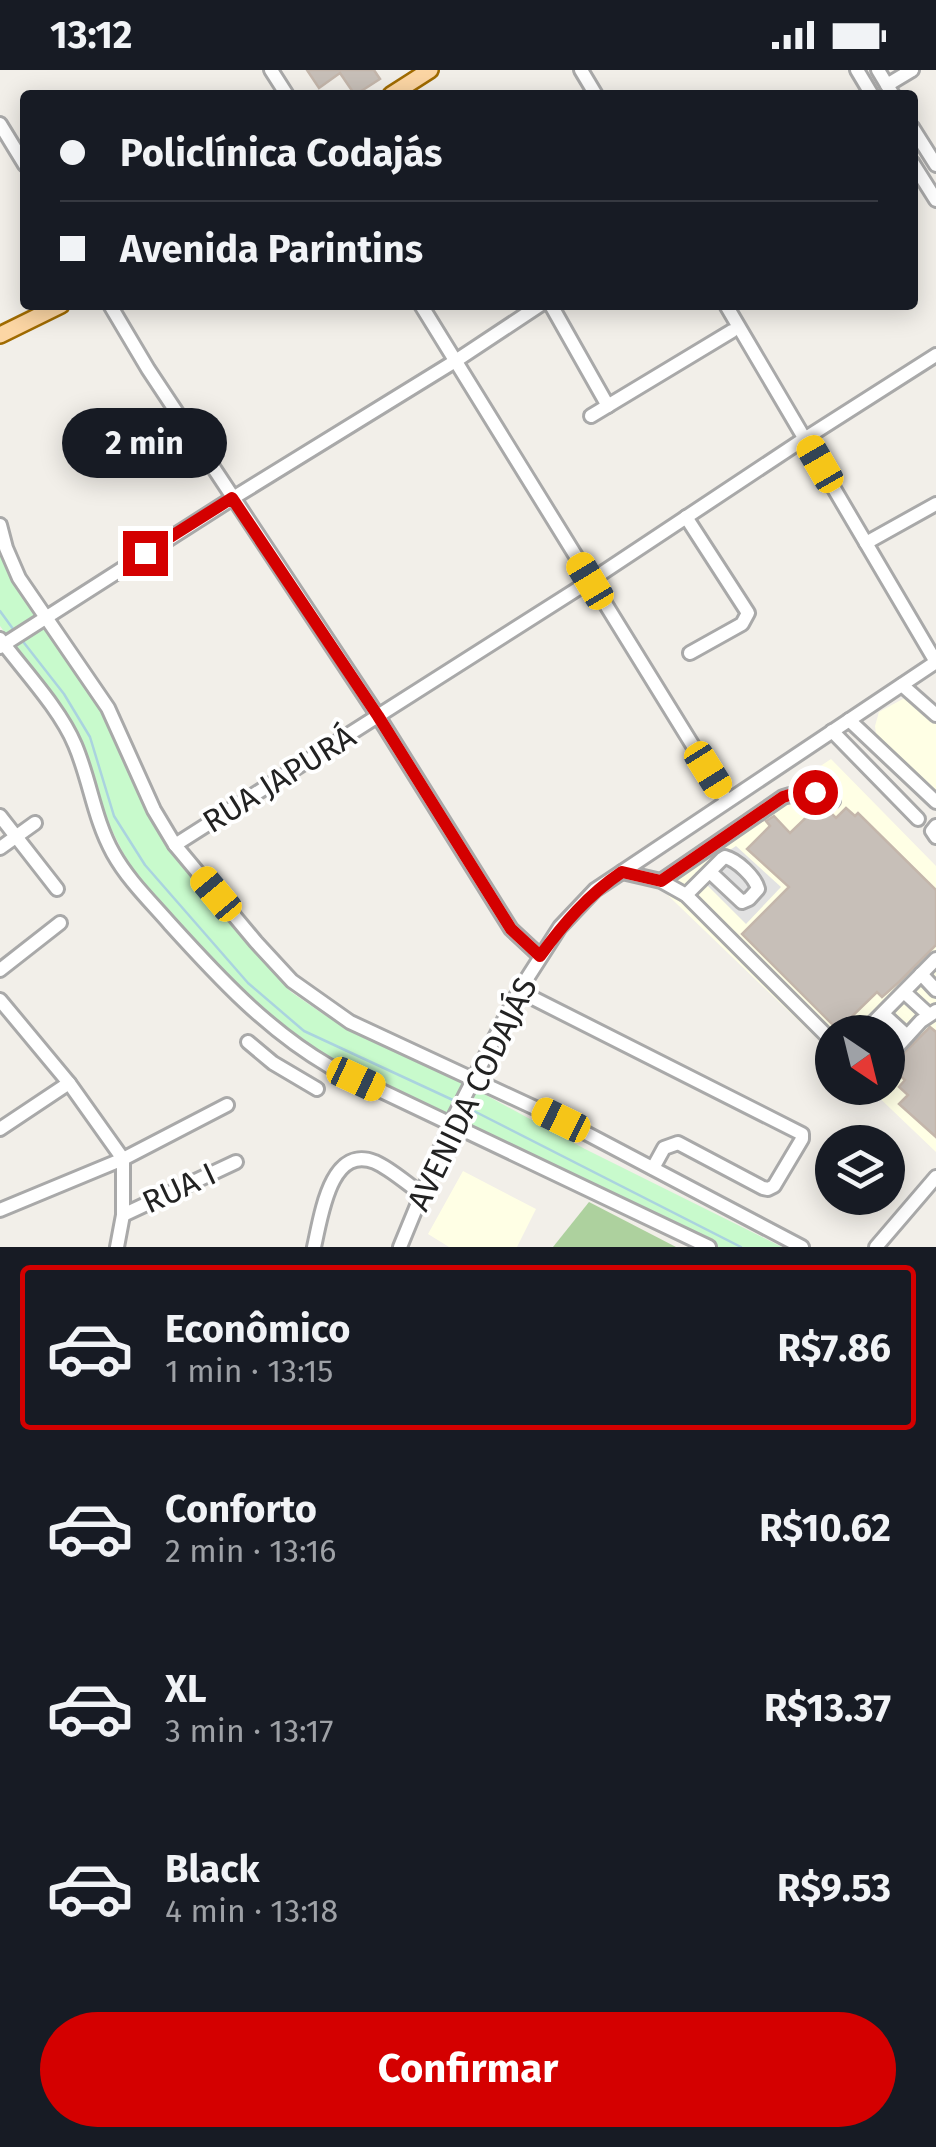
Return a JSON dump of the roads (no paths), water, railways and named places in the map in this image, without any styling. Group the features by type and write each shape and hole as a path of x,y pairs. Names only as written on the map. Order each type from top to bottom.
{"main road":[{"path":"399,90 430,70"},
{"path":"0,335 52,310"}],"street":[{"path":"878,70 890,90 912,70"},
{"path":"0,124 20,158"},
{"path":"918,136 936,165"},
{"path":"918,172 936,200"},
{"path":"113,310 232,498 378,716 511,929 540,956"},
{"path":"424,310 727,801"},
{"path":"532,310 4,643 61,718 75,743 101,826 127,876 240,999 297,1047 329,1066 454,1119 710,1247"},
{"path":"554,310 608,406"},
{"path":"719,310 866,543 932,665"},
{"path":"729,310 932,665"},
{"path":"591,416 732,331"},
{"name":"RUA JAPURÁ","path":"175,845 590,581 936,354"},
{"path":"866,543 936,504"},
{"path":"686,517 748,612 742,624 690,654"},
{"path":"0,525 19,578 108,708 154,810 175,845 292,981 350,1022 472,1083 561,1120 802,1247"},
{"name":"AVENIDA CODAJÁS","path":"403,1245 454,1119 519,992 560,927 595,890 932,665"},
{"path":"902,685 936,715"},
{"path":"849,720 936,802"},
{"path":"832,731 918,820"},
{"path":"661,881 783,797 815,792 832,800"},
{"path":"0,816 57,889"},
{"path":"0,848 35,823"},
{"path":"936,826 932,831 936,836"},
{"path":"622,872 661,881 686,895 815,1024"},
{"path":"686,895 710,872"},
{"path":"0,970 60,923"},
{"path":"904,992 932,1013 907,1036 883,1014 921,974 936,959"},
{"path":"921,974 936,990"},
{"path":"519,992 802,1134 774,1186 768,1189 678,1143 664,1148 653,1168"},
{"path":"0,1000 69,1083 123,1159 123,1215 117,1247"},
{"path":"272,1026 252,1045 318,1089"},
{"path":"0,1129 69,1083"},
{"path":"0,1210 123,1159 227,1105"},
{"path":"314,1247 334,1175 346,1162 360,1158 377,1163 422,1194"},
{"name":"RUA I","path":"123,1215 236,1162"},
{"path":"876,1247 936,1179"}],"waterway":[{"path":"0,611 16,633"},
{"path":"21,639 64,694 90,737 114,816 145,865 248,983 304,1031 455,1101"},
{"path":"466,1107 741,1247"}]}
